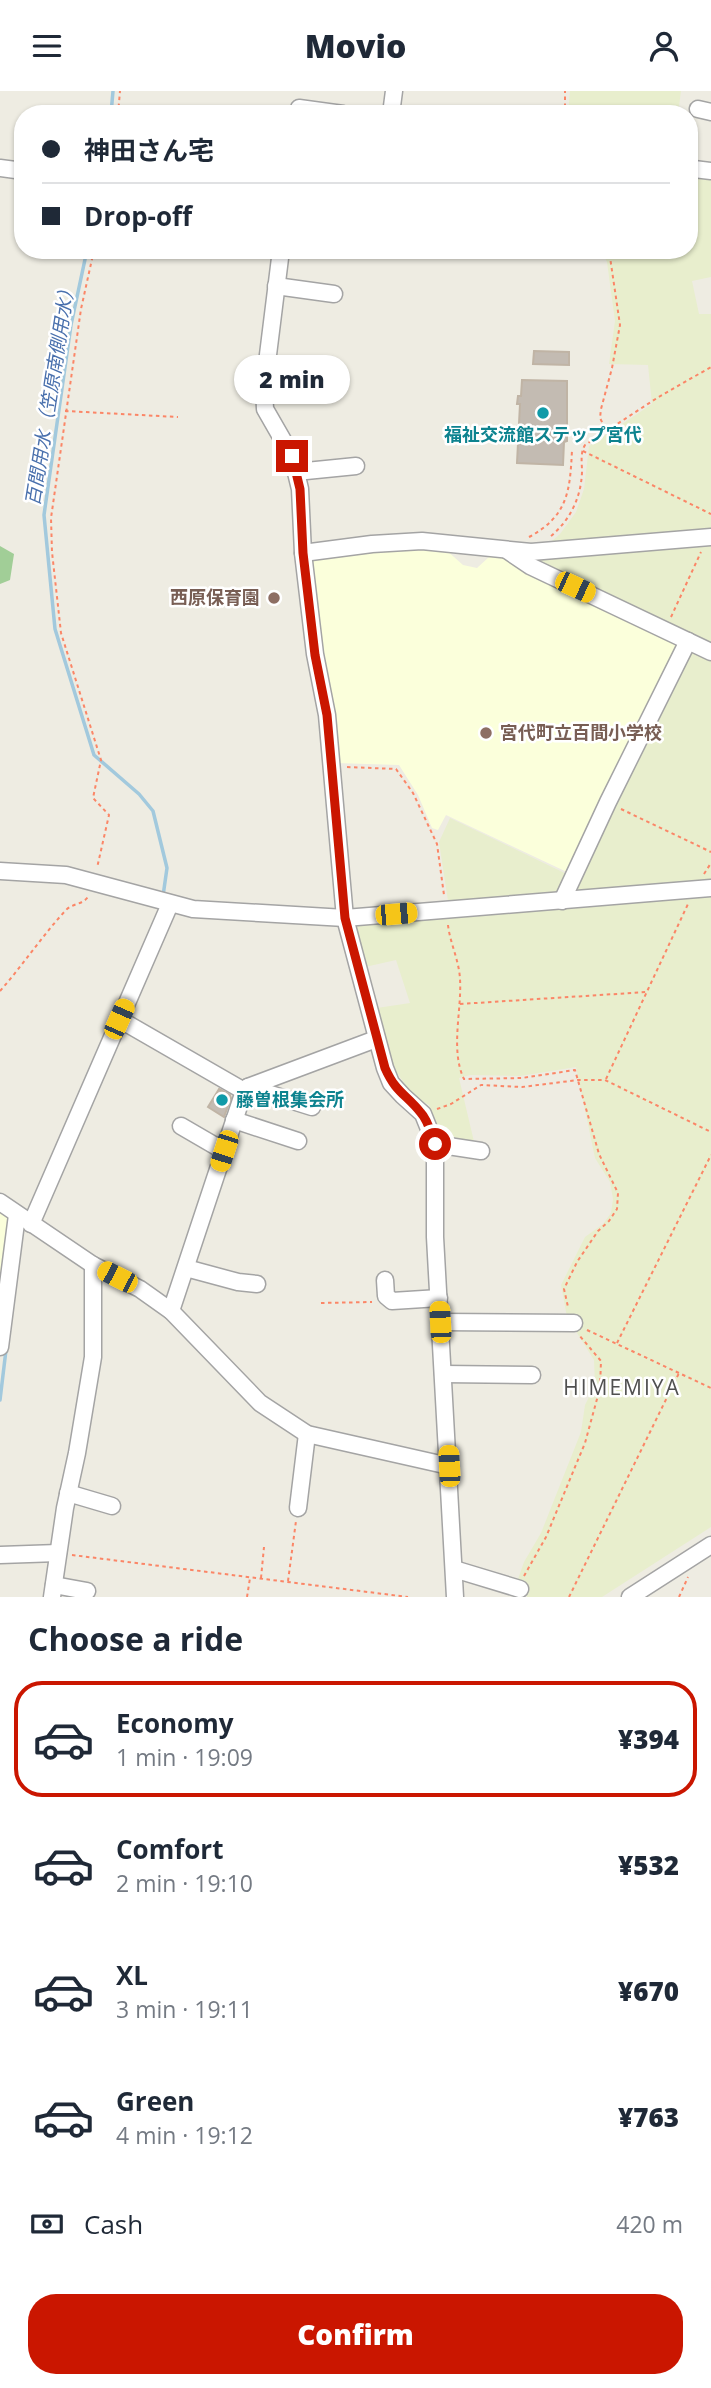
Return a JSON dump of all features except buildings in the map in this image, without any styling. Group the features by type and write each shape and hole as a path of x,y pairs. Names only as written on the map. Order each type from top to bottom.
{"street":[{"path":"280,259 264,387 265,409 292,456 300,489 303,553 315,655 327,715 345,918 376,1039 391,1083 423,1114 435,1144 435,1237 455,1597"},
{"path":"276,286 334,294"},
{"path":"296,472 356,466"},
{"path":"303,553 422,541 531,552 708,537"},
{"path":"508,551 530,566 711,652"},
{"path":"562,901 688,641"},
{"path":"0,871 66,876 193,909 345,918 703,888"},
{"path":"31,1224 170,904"},
{"path":"119,1019 246,1089 312,1107"},
{"path":"172,1311 246,1089 376,1039"},
{"path":"234,1120 299,1141"},
{"path":"181,1126 224,1151"},
{"path":"435,1144 481,1151"},
{"path":"0,1202 93,1265 140,1289 172,1311 260,1403 307,1434 449,1466"},
{"path":"0,1347 17,1215"},
{"path":"87,1591 53,1591 93,1357 93,1265"},
{"path":"186,1268 257,1285"},
{"path":"385,1280 386,1296 392,1301 439,1298"},
{"path":"440,1322 574,1323"},
{"path":"443,1374 532,1375"},
{"path":"298,1508 307,1434"},
{"path":"68,1493 112,1506"},
{"path":"630,1597 711,1545"},
{"path":"0,1555 58,1553"},
{"path":"454,1569 520,1589"}],"path":[{"path":"0,991 69,907 84,902 96,884 99,853 109,815 93,798 101,760 61,633 52,552 51,518 65,411 92,259"},
{"path":"606,429 600,418 601,409 612,368 620,316 610,259"},
{"path":"549,538 564,524 572,511 580,489 582,450 590,439 711,367"},
{"path":"65,411 178,417"},
{"path":"508,551 536,533 556,515 570,487 572,450"},
{"path":"582,450 711,515"},
{"path":"570,487 580,489"},
{"path":"665,630 708,537"},
{"path":"331,766 396,769 413,793 437,844 450,937 458,965 458,1036 460,1067 464,1079 522,1079 575,1070 599,1154 618,1193 617,1209 577,1262 564,1289 580,1337 601,1361 600,1388 585,1443 546,1537 531,1559 520,1589"},
{"path":"608,802 711,852"},
{"path":"605,1080 703,888 711,863"},
{"path":"459,1004 648,992"},
{"path":"423,1114 451,1104 481,1085 522,1087 578,1080 605,1080 711,1132"},
{"path":"617,1343 711,1155"},
{"path":"321,1303 392,1301"},
{"path":"574,1323 711,1388"},
{"path":"569,1597 679,1373"},
{"path":"288,1582 298,1508"},
{"path":"261,1579 264,1547"},
{"path":"58,1553 408,1597"},
{"path":"247,1597 250,1577"}],"shaded area":[{"path":"570,91 681,91 679,105 569,105"},
{"path":"698,177 711,179 711,277 692,281 699,314 711,314 711,1527 602,1597 527,1597 525,1584 517,1582 524,1562 541,1533 581,1432 585,1405 595,1385 594,1360 567,1317 561,1285 585,1237 603,1224 611,1213 613,1199 610,1182 595,1158 576,1067 520,1076 470,1075 459,1078 475,1146 442,1142 429,1105 413,1096 393,1067 377,1008 410,1003 396,960 365,967 353,922 450,914 439,842 450,818 577,879 694,640 531,559 560,534 576,512 584,489 589,446 652,404 648,365 609,364 615,321 606,259 698,259"},
{"name":"宮代町立百間小学校","path":"422,546 445,549 463,565 477,568 489,557 502,554 681,642 569,873 446,815 438,830 432,828 418,795 399,765 336,763 311,557"},
{"path":"0,1209 12,1217 0,1304"}],"green space":[{"path":"0,546 14,554 10,580 0,584"}],"waterway":[{"name":"百間用水（笠原南側用水）","path":"112,105 113,91"},
{"name":"百間用水（笠原南側用水）","path":"85,259 71,325 44,515 55,629 94,755 139,794 153,811 167,868 163,896"},
{"name":"百間用水（笠原南側用水）","path":"0,1400 6,1350"}],"place":[{"name":"福祉交流館ステップ宮代","path":"543,413"},
{"name":"西原保育園","path":"274,598"},
{"name":"宮代町立百間小学校","path":"486,733"},
{"name":"藤曽根集会所","path":"222,1100"}],"district":[{"name":"HIMEMIYA","path":"622,1388"}],"route":[{"path":"292,456 300,489 303,553 315,655 327,715 345,918 385,1068 391,1083 423,1114 435,1144"}]}
